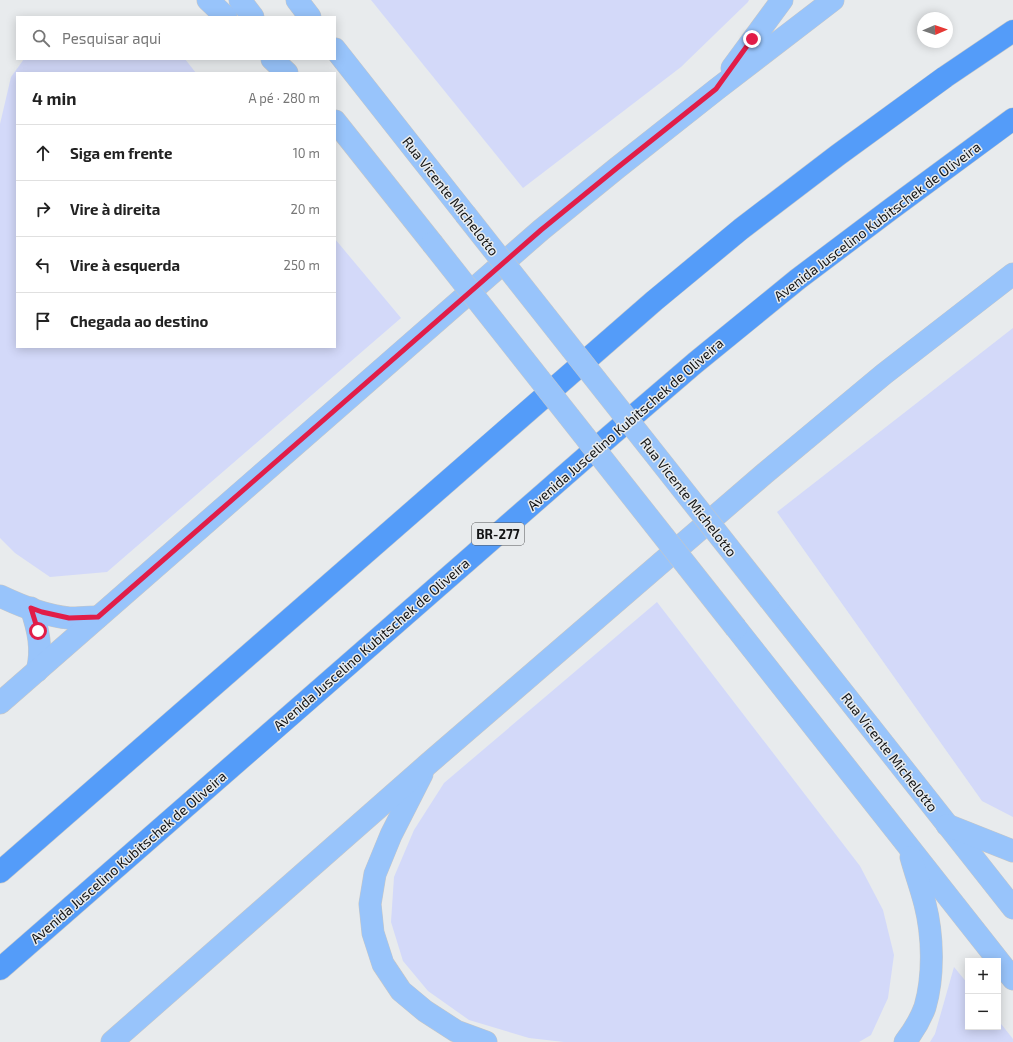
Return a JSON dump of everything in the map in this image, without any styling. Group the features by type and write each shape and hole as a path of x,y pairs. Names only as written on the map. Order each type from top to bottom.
{"highway":[{"path":"0,872 654,301 741,228 844,150 1013,31"},
{"name":"Avenida Juscelino Kubitschek de Oliveira","path":"0,969 695,363 798,279 1013,119"}],"main road":[{"path":"208,0 225,16"},
{"path":"240,0 252,16"},
{"path":"716,89 782,0"},
{"path":"0,703 541,230 716,89 832,0"},
{"name":"Rua Vicente Michelotto","path":"336,50 1013,908"},
{"path":"273,60 286,72"},
{"path":"287,60 297,72"},
{"path":"336,122 1013,979"},
{"path":"112,1042 428,764 794,449 884,374 1013,274"},
{"path":"0,596 42,612 69,618 98,617"},
{"path":"31,608 40,638 40,661 37,671"},
{"path":"428,764 391,835 375,874 370,904 372,933 383,964 401,991 425,1011 456,1031 486,1042"},
{"path":"947,825 1013,851"},
{"path":"905,1042 912,1034 924,1008 930,979 931,943 925,905 908,846"}],"shaded area":[{"path":"371,0 749,0 681,67 523,188"},
{"path":"23,60 186,60 195,72 16,72 16,348 336,348 336,240 401,318 107,572 50,577 15,553 0,538 0,124 11,77"},
{"path":"1013,328 1013,817 982,801 777,512"},
{"path":"657,602 860,866 883,910 894,955 888,998 871,1035 859,1042 564,1042 529,1038 469,1020 428,991 403,961 391,922 394,877 414,830 444,783"},
{"path":"954,967 965,980 965,1030 1001,1030 1001,1024 1013,1039 1013,1042 930,1042 935,1034"}],"route":[{"path":"38,631 31,608 69,618 98,617 541,230 716,89 752,39"}]}
